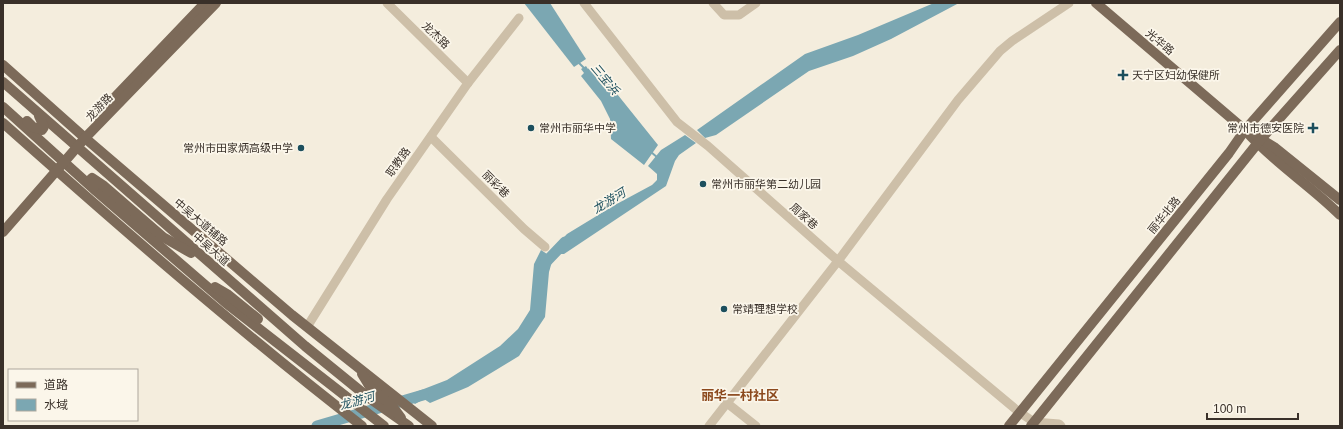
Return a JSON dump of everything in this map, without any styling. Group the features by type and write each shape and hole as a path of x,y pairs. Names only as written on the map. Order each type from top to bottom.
{"main road":[{"name":"龙游路","path":"3,232 83,136 205,3"},
{"name":"龙游路","path":"83,136 216,3"},
{"name":"光华路","path":"1096,3 1259,141 1340,215"},
{"name":"丽华北路","path":"1009,426 1229,153 1245,130 1340,22"},
{"path":"1033,424 1259,141 1340,50"},
{"name":"中吴大道辅路","path":"3,64 83,136 307,327 357,367 370,387 379,395"},
{"name":"中吴大道","path":"3,82 319,358 379,395"},
{"path":"1276,95 1288,107"},
{"path":"3,100 32,127 42,130 44,127 37,112"},
{"path":"3,107 96,191 226,303 384,426"},
{"path":"3,123 219,312 362,426"},
{"name":"光华路","path":"1259,141 1274,146 1340,200"},
{"name":"龙游路","path":"3,222 55,169"},
{"path":"96,191 89,180 92,178 104,186 163,237 207,261"},
{"path":"158,200 177,234"},
{"path":"155,257 196,276 227,294 282,338 292,342 294,340 290,333"},
{"path":"307,327 319,358"},
{"path":"298,359 327,399"},
{"path":"316,373 312,366 314,364 320,365 345,384 379,395 393,406 432,426"},
{"path":"393,406 406,424"}],"street":[{"name":"龙杰路","path":"387,3 468,83"},
{"name":"周家巷","path":"584,3 677,122 708,146 838,261 1033,424"},
{"path":"713,3 724,15 739,15 756,3"},
{"path":"709,426 838,261 958,100 1000,51 1069,3"},
{"name":"职教路","path":"307,327 387,199 468,83 519,18"},
{"name":"丽彩巷","path":"431,137 524,229 545,247"},
{"path":"727,402 756,426"},
{"path":"1033,424 1059,424 1061,426"}],"water":[{"path":"524,3 550,3 586,59 574,67"},
{"path":"934,3 959,3 891,39 853,56 809,71 716,135 705,138 697,130 805,54 858,35"},
{"path":"586,66 588,69 591,67 594,71 597,69 658,145 644,165 611,139 610,119 601,101 581,76 584,73 581,69"},
{"path":"685,135 696,143 679,155 675,161 666,186 564,254 557,254 552,250 567,234 613,206 652,185 657,180 657,174 648,166 661,150"},
{"path":"541,250 553,258 549,272 545,317 519,356 468,387 430,403 424,399 415,404 408,398 417,395 416,392 447,380 500,346 518,329 530,310 534,264"}],"waterway":[{"name":"三宝浜","path":"578,62 585,69"},
{"name":"三宝浜","path":"651,152 658,158"},
{"name":"龙游河","path":"544,268 545,263 565,242"},
{"name":"龙游河","path":"317,426 423,395"}],"place":[{"name":"天宁区妇幼保健所","path":"1123,75"},
{"name":"常州市丽华中学","path":"531,128"},
{"name":"常州市德安医院","path":"1313,128"},
{"name":"常州市田家炳高级中学","path":"301,148"},
{"name":"常州市丽华第二幼儿园","path":"703,184"},
{"name":"常靖理想学校","path":"724,309"}],"district":[{"name":"丽华一村社区","path":"740,395"}]}
